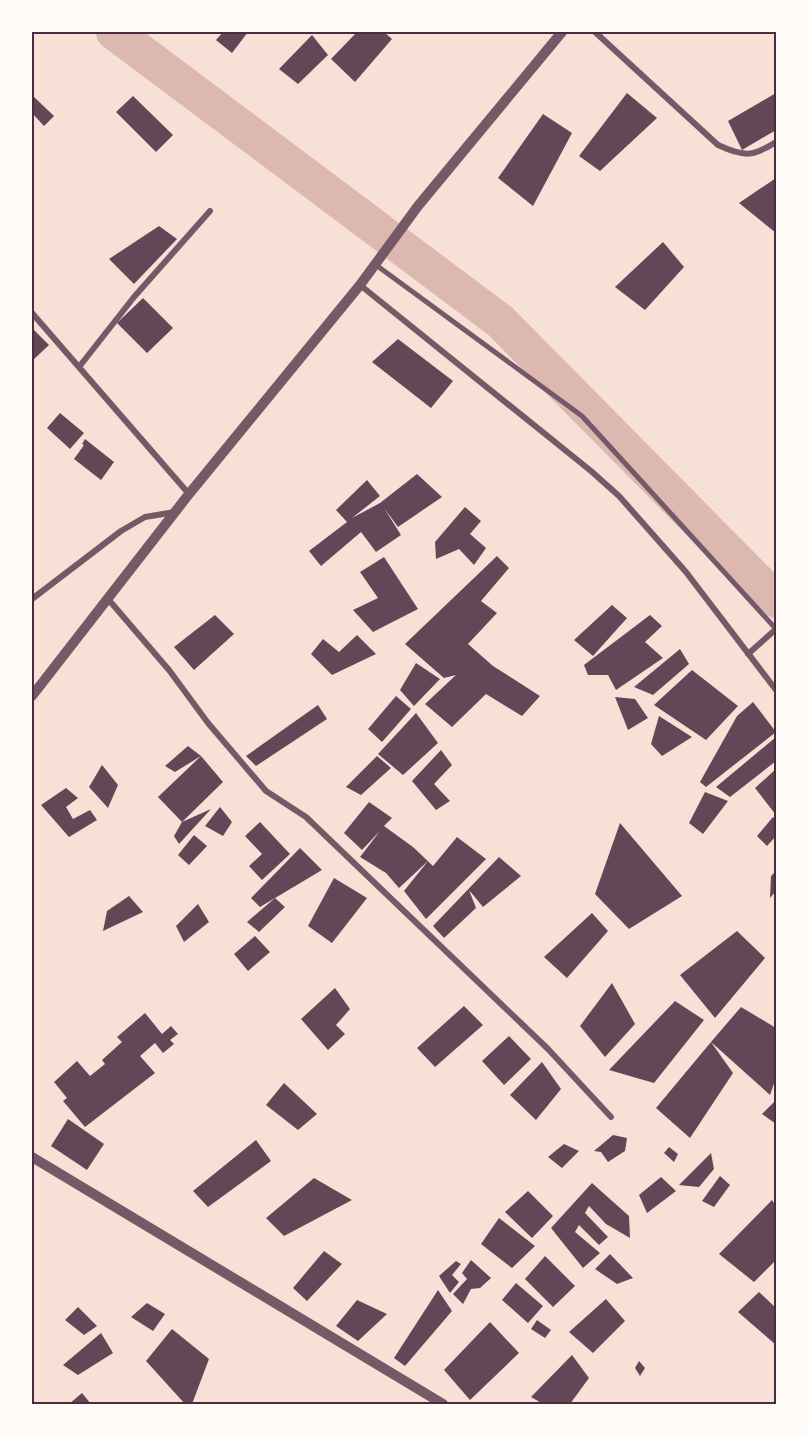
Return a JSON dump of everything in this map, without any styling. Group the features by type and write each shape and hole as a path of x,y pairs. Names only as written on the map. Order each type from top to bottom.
{"street":[{"path":"32,696 189,494 360,285 418,206 562,32"},
{"path":"595,32 718,145 736,154 759,153 777,142"},
{"path":"79,367 134,297 210,211"},
{"path":"375,263 582,416 777,629 748,654"},
{"path":"360,285 619,496 686,572 777,690"},
{"path":"32,313 189,494"},
{"path":"32,599 121,531 145,517 176,512"},
{"path":"108,598 169,670 208,723 266,791 306,818 548,1049 611,1117"},
{"path":"32,1157 443,1404"}],"building":[{"path":"223,32 248,32 232,53 216,40"},
{"path":"357,32 384,32 392,39 355,82 331,59"},
{"path":"312,35 328,55 298,84 279,69"},
{"path":"627,93 657,118 600,171 579,156"},
{"path":"776,93 776,130 742,150 728,121"},
{"path":"133,96 173,135 156,152 116,112"},
{"path":"34,97 54,116 44,126 32,113"},
{"path":"543,114 572,133 533,206 498,178"},
{"path":"776,178 776,233 739,203"},
{"path":"159,226 177,239 134,284 109,259"},
{"path":"663,242 684,267 645,310 615,287"},
{"path":"143,298 173,328 147,353 117,323"},
{"path":"32,328 49,345 32,361"},
{"path":"398,339 453,381 431,408 372,362"},
{"path":"60,413 84,433 70,449 47,428"},
{"path":"85,439 114,462 101,480 74,459 84,445 82,444"},
{"path":"417,474 442,497 398,527 384,508 401,535 376,552 361,532 321,566 309,551 347,522 336,510 367,480 380,496 352,518 380,503"},
{"path":"465,507 481,521 470,534 486,548 474,565 459,549 436,559 435,542"},
{"path":"497,556 509,568 481,601 497,613 468,644 493,666 540,696 522,716 486,694 452,727 425,704 456,675 444,678 405,644"},
{"path":"384,557 418,609 373,632 353,610 378,598 360,572"},
{"path":"612,605 627,618 593,656 574,640"},
{"path":"215,615 234,634 194,670 174,647"},
{"path":"650,615 662,626 645,642 663,658 616,690 608,675 588,675 584,665"},
{"path":"357,635 376,654 332,675 311,654 323,639 339,652"},
{"path":"680,649 689,664 653,695 634,687"},
{"path":"416,663 440,679 414,706 400,690"},
{"path":"692,670 738,706 706,740 654,705"},
{"path":"396,696 411,709 382,742 368,729"},
{"path":"615,697 635,699 648,718 628,730"},
{"path":"753,702 776,732 706,787 700,782 737,716"},
{"path":"318,705 327,719 256,766 246,756"},
{"path":"416,713 438,743 403,775 378,754"},
{"path":"659,716 692,737 662,756 651,744"},
{"path":"776,737 776,761 730,797 716,787"},
{"path":"188,746 201,756 175,772 165,766"},
{"path":"441,750 452,765 434,784 450,801 436,810 412,781"},
{"path":"201,756 223,782 182,822 158,797"},
{"path":"377,756 391,768 361,795 346,787"},
{"path":"102,765 118,785 108,808 89,787"},
{"path":"776,769 776,815 755,788"},
{"path":"66,788 78,798 66,807 73,819 90,810 97,820 69,837 41,805"},
{"path":"705,792 728,801 703,834 689,823"},
{"path":"369,802 392,818 384,826 428,861 399,888 386,873 360,857 380,831 362,850 344,833"},
{"path":"220,807 232,822 223,836 205,826"},
{"path":"211,809 179,844 174,836 182,822"},
{"path":"773,817 776,820 776,836 767,846 757,836"},
{"path":"260,822 290,854 262,880 249,866 262,854 245,836"},
{"path":"620,823 682,896 629,929 595,894"},
{"path":"194,835 207,846 189,865 178,855"},
{"path":"457,837 486,859 426,919 404,891 428,861 433,866"},
{"path":"300,848 322,870 260,907 251,898"},
{"path":"499,857 521,876 483,907 469,890 476,908 444,938 433,926"},
{"path":"776,871 776,891 770,898 771,876"},
{"path":"334,878 367,898 332,943 308,926"},
{"path":"129,896 143,912 103,931 107,911"},
{"path":"275,898 285,907 259,932 247,922"},
{"path":"198,904 209,922 184,942 176,926"},
{"path":"592,913 608,931 567,978 544,957"},
{"path":"737,931 765,958 715,1018 680,975"},
{"path":"255,936 270,952 248,971 234,954"},
{"path":"612,983 635,1024 605,1057 580,1026"},
{"path":"335,988 350,1009 336,1025 345,1034 328,1050 301,1019"},
{"path":"675,1001 704,1020 654,1083 609,1070"},
{"path":"464,1006 483,1025 435,1067 417,1048"},
{"path":"741,1007 776,1028 776,1078 770,1095 711,1042"},
{"path":"145,1013 162,1034 171,1026 178,1034 170,1040 174,1044 163,1053 155,1043 140,1056 155,1073 85,1127 63,1101 67,1098 54,1082 77,1061 90,1076 105,1064 102,1060 122,1042 117,1037"},
{"path":"509,1036 531,1059 504,1085 482,1061"},
{"path":"711,1042 733,1073 690,1138 656,1108"},
{"path":"542,1062 561,1089 536,1120 510,1095"},
{"path":"284,1083 317,1114 298,1130 266,1105"},
{"path":"776,1100 776,1124 762,1114"},
{"path":"68,1119 104,1144 87,1170 51,1146"},
{"path":"613,1135 627,1138 625,1151 608,1162 601,1152 594,1151"},
{"path":"256,1140 271,1161 208,1207 193,1191"},
{"path":"564,1144 579,1151 562,1168 548,1157"},
{"path":"669,1147 678,1154 674,1162 664,1153"},
{"path":"711,1153 714,1169 699,1187 679,1185"},
{"path":"720,1176 730,1185 714,1207 702,1201"},
{"path":"661,1177 676,1191 647,1213 639,1195"},
{"path":"314,1178 352,1200 284,1236 266,1218"},
{"path":"592,1183 629,1216 630,1238 606,1224 589,1206 585,1213 608,1237 599,1245 579,1225 575,1232 600,1253 583,1268 551,1228"},
{"path":"528,1191 553,1216 532,1238 505,1212"},
{"path":"772,1200 776,1206 776,1260 754,1282 719,1254"},
{"path":"499,1218 535,1246 512,1268 481,1244"},
{"path":"324,1251 342,1264 307,1301 293,1288"},
{"path":"610,1254 633,1278 617,1284 595,1269"},
{"path":"545,1256 575,1286 553,1307 525,1279"},
{"path":"471,1260 491,1278 480,1288 471,1289 463,1304 453,1294 467,1279 462,1273"},
{"path":"456,1261 461,1264 452,1275 459,1282 450,1293 439,1276"},
{"path":"516,1283 543,1306 528,1323 502,1300"},
{"path":"438,1290 452,1311 405,1366 394,1358"},
{"path":"759,1292 776,1308 776,1345 738,1312"},
{"path":"606,1299 625,1321 593,1353 569,1332"},
{"path":"357,1300 387,1314 358,1341 336,1326"},
{"path":"147,1303 165,1314 153,1331 131,1317"},
{"path":"78,1307 97,1326 84,1335 65,1320"},
{"path":"537,1320 551,1330 545,1338 531,1329"},
{"path":"490,1322 519,1353 470,1400 444,1370"},
{"path":"172,1329 209,1359 192,1404 185,1404 146,1361"},
{"path":"101,1333 113,1353 78,1375 63,1365"},
{"path":"572,1355 589,1378 570,1404 543,1404 531,1397"},
{"path":"639,1361 645,1368 640,1376 635,1368"},
{"path":"82,1393 91,1404 69,1404"}],"waterway":[{"path":"114,32 500,321 776,600"}]}
